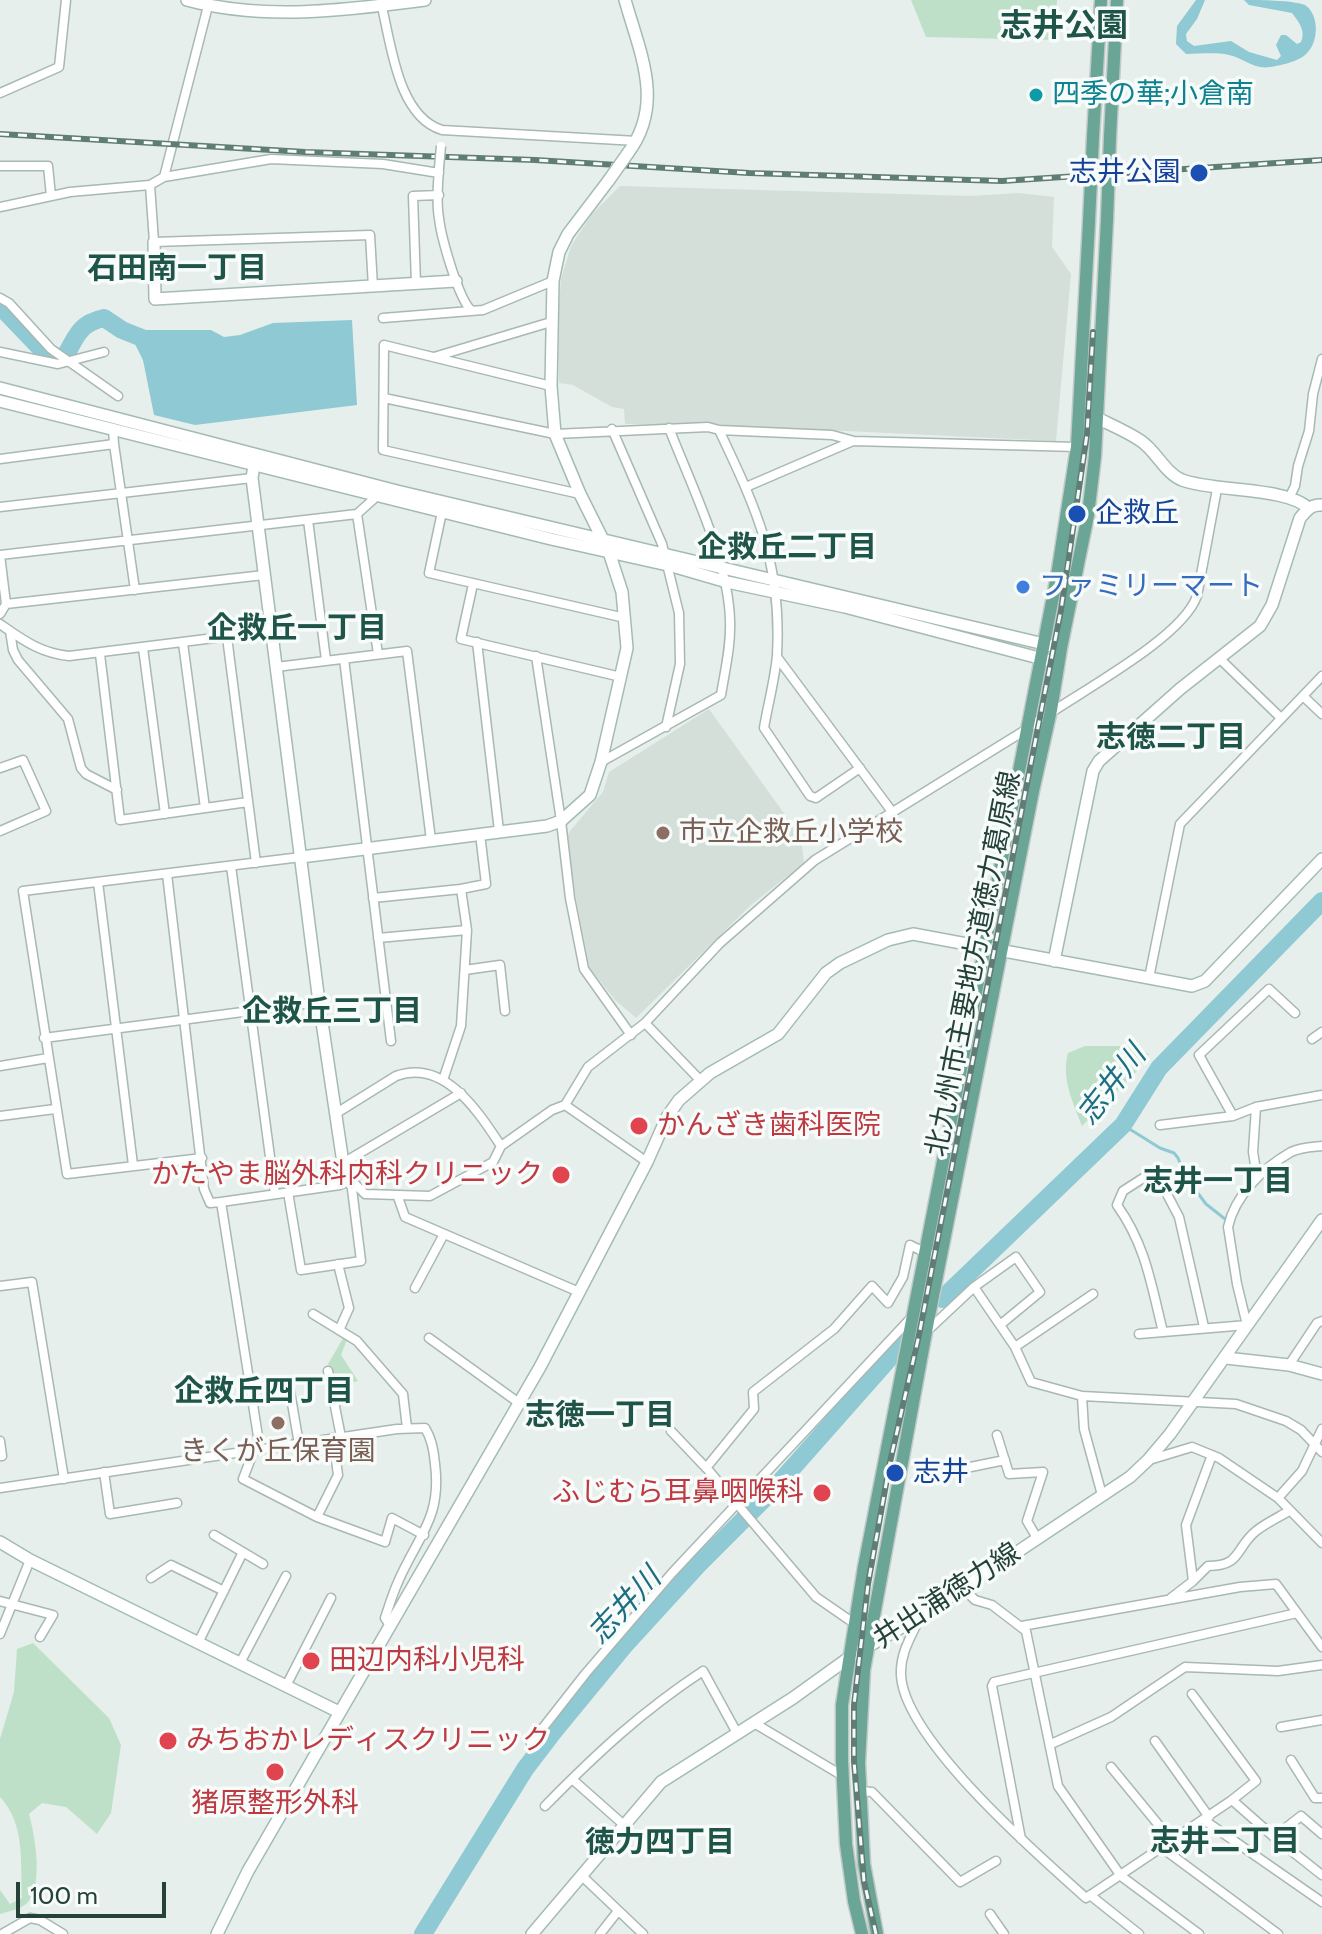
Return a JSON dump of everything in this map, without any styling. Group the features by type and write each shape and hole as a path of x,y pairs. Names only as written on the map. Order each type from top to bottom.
{"main road":[{"name":"北九州市主要地方道徳力葛原線","path":"862,1934 846,1844 842,1705 864,1567 1057,576 1077,447 1101,0"},
{"name":"北九州市主要地方道徳力葛原線","path":"877,1934 864,1864 860,1791 860,1716 868,1647 926,1332 1088,515 1097,418 1117,0"}],"street":[{"path":"0,93 59,67 66,0"},
{"path":"187,0 208,6 268,13 424,0"},
{"path":"202,1158 67,1174 23,891 547,826 561,821 590,795 601,762 627,648 625,618 622,592 609,552 555,434 551,322 553,281 559,252 568,234 637,141 646,122 648,86 625,0"},
{"path":"381,3 395,68 428,126 442,130 637,141"},
{"path":"164,177 208,6"},
{"path":"442,130 439,218 456,281 467,307 473,312"},
{"path":"0,207 51,196 150,185 164,177 271,159 439,170"},
{"path":"0,166 48,166 51,196"},
{"path":"150,185 155,299 456,281"},
{"path":"416,284 413,196 439,195"},
{"path":"154,242 370,235 373,287"},
{"path":"383,318 483,310 553,281"},
{"path":"0,298 9,303 51,349 118,396"},
{"path":"434,357 551,322"},
{"path":"551,386 384,345 383,450 580,494"},
{"path":"0,352 48,364 104,352"},
{"path":"1290,496 1309,431 1313,394 1322,359"},
{"path":"0,388 127,423 254,466 397,491 553,527 722,575 1061,648"},
{"path":"384,398 555,434 708,427 832,435 854,441 1077,447"},
{"path":"0,401 609,552 666,559"},
{"path":"1097,418 1141,441 1180,479 1217,489 1290,496 1302,501 1308,508"},
{"path":"601,762 721,695 730,618 722,575 669,428"},
{"path":"113,429 135,590"},
{"path":"612,429 666,559 679,613 680,664 666,727"},
{"path":"719,430 746,487 771,555 776,586 777,657 764,728 810,796 820,797 860,768"},
{"path":"746,487 854,441"},
{"path":"0,459 114,444"},
{"path":"0,507 121,493 254,466"},
{"path":"254,466 264,575 319,1002 343,1163 351,1180 361,1261 301,1270 288,1192"},
{"path":"351,1180 365,1194 430,1196 493,1162 501,1146 552,1110 565,1105 588,1067 645,1023 720,943 815,860 1027,729 1172,630 1190,612 1200,587 1217,489"},
{"path":"0,614 6,604 0,555 357,514 377,496"},
{"path":"1054,961 1093,771 1107,754 1260,626 1300,518 1308,508 1322,505"},
{"path":"442,512 429,573 625,618"},
{"path":"357,514 378,654"},
{"path":"308,520 326,660"},
{"path":"6,604 264,575"},
{"path":"473,584 461,639 621,677"},
{"path":"776,586 1058,663"},
{"path":"0,624 19,639 51,654 100,654 271,631"},
{"path":"10,631 18,660 68,719 81,768 86,774 117,790"},
{"path":"227,637 256,863"},
{"path":"477,642 499,831"},
{"path":"183,643 205,808"},
{"path":"143,648 165,814"},
{"path":"276,667 407,651 431,840"},
{"path":"100,654 120,820 248,802"},
{"path":"536,656 570,898 584,969 631,1035"},
{"path":"777,657 893,813"},
{"path":"1219,658 1281,718"},
{"path":"344,659 391,1041"},
{"path":"1149,978 1180,824 1322,676"},
{"path":"1303,696 1322,714"},
{"path":"0,768 23,760 46,811 0,831"},
{"path":"373,898 486,884 480,834"},
{"path":"221,1932 248,1871 519,1403 647,1162 667,1117 679,1100 701,1081 778,1034 826,973 888,940 913,934 1192,986 1205,981 1322,859"},
{"path":"231,866 275,1194"},
{"path":"167,874 208,1201 221,1202 340,1185 351,1180"},
{"path":"98,882 133,1165"},
{"path":"443,1080 461,1026 467,930 461,889"},
{"path":"378,938 467,930"},
{"path":"465,970 500,965 505,1011"},
{"path":"1233,1116 1199,1055 1269,989 1295,1013"},
{"path":"44,1038 319,1002"},
{"path":"645,1023 701,1081"},
{"path":"1312,1039 1322,1032"},
{"path":"0,1066 48,1058"},
{"path":"335,1114 402,1074 419,1074 443,1080 461,1093 479,1112 501,1146"},
{"path":"343,1163 461,1093"},
{"path":"1160,1125 1233,1116 1256,1107 1322,1095"},
{"path":"565,1105 647,1162"},
{"path":"1256,1107 1253,1152 1257,1177"},
{"path":"0,1116 55,1109"},
{"path":"1139,1334 1247,1325 1228,1227 1237,1204 1257,1177 1293,1151 1322,1146"},
{"path":"1163,1332 1142,1248 1134,1229 1117,1205 1123,1191 1151,1173 1157,1175 1179,1217 1204,1327"},
{"path":"398,1197 405,1217 579,1292"},
{"path":"221,1202 257,1450 243,1479 317,1517 385,1542 392,1518 424,1535"},
{"name":"井出浦徳力線","path":"532,1934 661,1782 850,1657 921,1616 1130,1477 1148,1460 1226,1358 1322,1220"},
{"path":"415,1288 444,1234"},
{"path":"706,1468 754,1409 753,1392 834,1329 872,1286 888,1303 903,1277 910,1245 941,1256"},
{"path":"926,1332 974,1287 1016,1257 1040,1292 1000,1325"},
{"path":"338,1264 349,1308 340,1328"},
{"path":"0,1286 32,1282 64,1479"},
{"path":"974,1287 1015,1347 1031,1382 1082,1396 1236,1404 1286,1421 1301,1430 1322,1452"},
{"path":"1015,1347 1093,1294"},
{"path":"313,1314 357,1341 403,1394 407,1428"},
{"path":"531,1743 672,1573 914,1316"},
{"path":"1289,1365 1317,1323 1322,1321"},
{"path":"429,1338 519,1403"},
{"path":"1226,1358 1289,1365 1322,1374"},
{"path":"317,1517 338,1475 337,1438 328,1371"},
{"path":"289,1386 299,1444"},
{"path":"1082,1396 1084,1429 1102,1495"},
{"path":"0,1488 407,1428 425,1428 431,1437 434,1453 437,1480 435,1506 424,1535 398,1580 385,1618 389,1624"},
{"path":"1278,1498 1302,1471 1322,1429"},
{"path":"671,1431 816,1597 855,1624"},
{"path":"997,1435 1009,1474 1043,1472 1027,1521 1037,1538"},
{"path":"0,1441 0,1456"},
{"path":"1148,1460 1192,1447 1212,1455 1278,1498 1322,1543"},
{"path":"1193,1581 1186,1525 1212,1455"},
{"path":"941,1473 1005,1460"},
{"path":"104,1472 110,1514 177,1503"},
{"path":"1171,1599 1208,1566 1222,1566 1233,1561 1254,1533 1289,1511"},
{"path":"214,1535 263,1564"},
{"path":"0,1542 30,1560 339,1712"},
{"path":"198,1643 243,1552"},
{"path":"0,1634 30,1560"},
{"path":"151,1578 171,1565 224,1591"},
{"path":"240,1663 286,1576"},
{"path":"1022,1626 1276,1584 1322,1647"},
{"path":"962,1587 975,1600 992,1605 1026,1631 1058,1786 1121,1876 1199,1934"},
{"path":"286,1686 331,1598"},
{"path":"0,1601 53,1615 40,1637"},
{"path":"1021,1840 992,1686 994,1682 1297,1613"},
{"path":"921,1616 902,1655 901,1678 909,1703 921,1724 967,1785 1021,1840 1086,1898 1256,1781 1192,1694"},
{"path":"1051,1744 1111,1717 1185,1667 1278,1671 1322,1665"},
{"path":"545,1806 605,1745 703,1671 737,1733"},
{"path":"1281,1727 1322,1720"},
{"path":"754,1723 843,1776"},
{"path":"1155,1741 1206,1818 1322,1902"},
{"path":"1291,1760 1315,1798 1322,1798"},
{"path":"1111,1767 1171,1840"},
{"path":"572,1779 624,1825"},
{"path":"860,1791 872,1792 960,1882 996,1861"},
{"path":"1232,1800 1322,1875"},
{"path":"1274,1837 1301,1816 1322,1834"},
{"path":"1161,1847 1278,1934"},
{"path":"582,1876 643,1934"},
{"path":"1090,1895 1139,1934"},
{"path":"600,1934 618,1911"},
{"path":"990,1914 1004,1934"},
{"path":"2,1934 30,1918 40,1920 63,1934"}],"shaded area":[{"path":"620,186 970,196 1019,193 1054,197 1052,247 1071,274 1056,441 720,425 625,424 624,409 612,407 573,385 559,383 561,279 571,246 592,214"},
{"path":"709,709 801,837 804,863 751,905 636,1018 615,1000 589,967 565,841 603,792 609,772"}],"green space":[{"path":"911,0 1057,0 1055,40 926,37"},
{"path":"1085,1046 1127,1046 1149,1054 1140,1068 1082,1126 1069,1090 1066,1063 1068,1053"},
{"path":"345,1335 348,1337 341,1355 358,1381 334,1387 328,1364"},
{"path":"33,1643 109,1718 121,1745 111,1813 97,1834 66,1807 42,1803 29,1814 34,1834 36,1882 29,1901 0,1914 0,1890 10,1904 22,1898 18,1832 0,1797 0,1739 14,1692 17,1649"}],"water":[{"path":"1196,0 1205,0 1186,34 1187,41 1194,46 1231,41 1249,52 1277,60 1281,56 1276,45 1281,35 1286,35 1297,44 1301,42 1302,30 1292,13 1249,5 1244,0 1305,5 1315,22 1313,44 1298,59 1265,67 1229,55 1186,54 1176,44 1177,26"},
{"path":"352,320 357,405 195,425 154,415 137,330 211,330 224,337 240,335 273,323"}],"waterway":[{"path":"0,306 48,356 65,357 84,327 104,318 142,338 151,356"},
{"name":"志井川","path":"942,1299 1123,1125 1159,1068 1322,901"},
{"path":"1123,1125 1174,1153 1185,1176 1206,1204 1225,1219"},
{"name":"志井川","path":"423,1934 525,1769 554,1731 624,1646 698,1565 772,1491 902,1344"}],"railway":[{"path":"0,134 749,173 1002,181 1322,160"},
{"path":"876,1934 864,1881 854,1761 854,1705 868,1584 1061,610 1087,434 1093,332"}],"place":[{"name":"四季の華;小倉南","path":"1036,95"},
{"name":"志井公園","path":"1199,173"},
{"name":"企救丘","path":"1077,514"},
{"name":"ファミリーマート","path":"1023,587"},
{"name":"市立企救丘小学校","path":"663,833"},
{"name":"かんざき歯科医院","path":"639,1126"},
{"name":"かたやま脳外科内科クリニック","path":"561,1175"},
{"name":"きくが丘保育園","path":"278,1423"},
{"name":"志井","path":"895,1473"},
{"name":"ふじむら耳鼻咽喉科","path":"822,1493"},
{"name":"田辺内科小児科","path":"311,1661"},
{"name":"みちおかレディスクリニック","path":"168,1741"},
{"name":"猪原整形外科","path":"275,1772"}],"district":[{"name":"志井公園","path":"1064,27"},
{"name":"石田南一丁目","path":"177,269"},
{"name":"企救丘二丁目","path":"787,548"},
{"name":"企救丘一丁目","path":"297,629"},
{"name":"志徳二丁目","path":"1171,738"},
{"name":"企救丘三丁目","path":"332,1012"},
{"name":"志井一丁目","path":"1218,1182"},
{"name":"企救丘四丁目","path":"264,1392"},
{"name":"志徳一丁目","path":"600,1416"},
{"name":"志井二丁目","path":"1225,1842"},
{"name":"徳力四丁目","path":"660,1843"}]}
